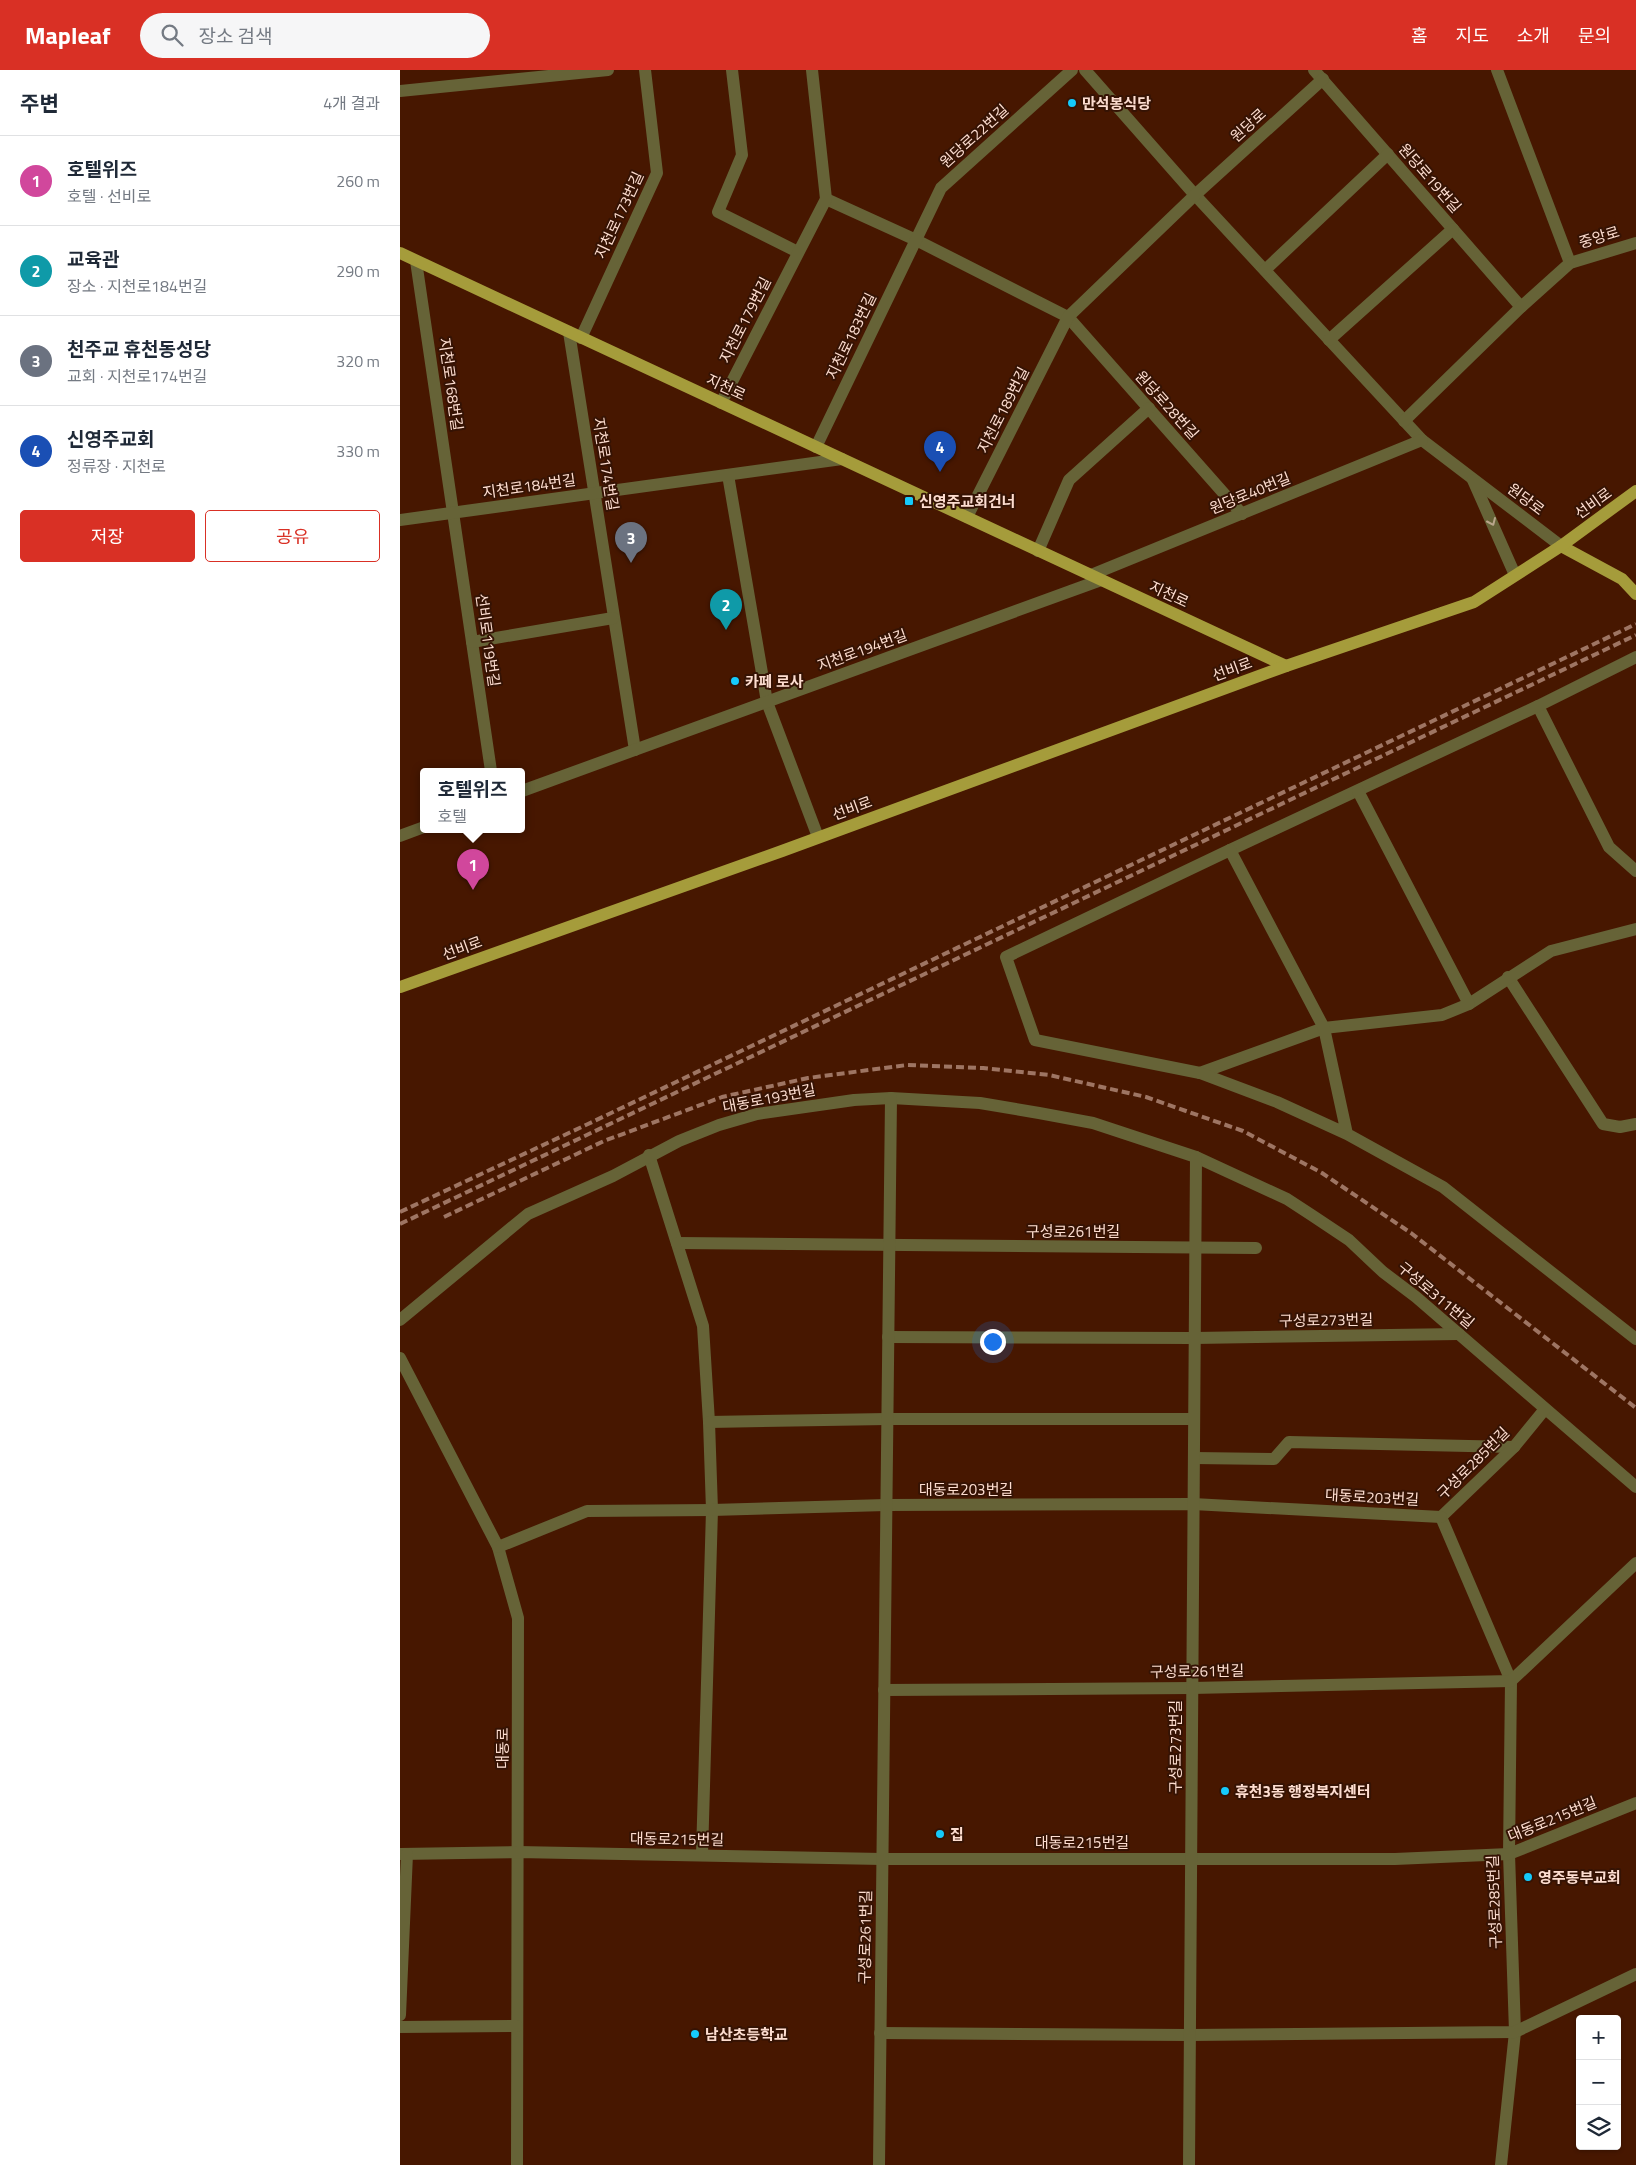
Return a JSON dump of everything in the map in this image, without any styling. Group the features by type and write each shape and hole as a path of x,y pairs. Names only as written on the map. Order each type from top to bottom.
{"main road":[{"name":"지천로","path":"400,253 1286,666"},
{"name":"선비로","path":"400,987 818,838 1286,666 1474,602 1561,546 1636,491"},
{"name":"원당로","path":"1561,546 1622,579 1636,594"}],"street":[{"path":"400,91 608,70"},
{"name":"지천로173번길","path":"581,338 657,173 645,70"},
{"path":"732,70 742,155 718,212 798,252"},
{"path":"812,70 826,199 916,240"},
{"name":"원당로22번길","path":"916,240 941,188 1072,70"},
{"name":"원당로","path":"1085,70 1196,195 1422,440 1561,546"},
{"path":"1404,420 1521,307 1570,263 1497,70"},
{"name":"원당로","path":"1196,195 1318,75"},
{"name":"원당로19번길","path":"1318,75 1521,307"},
{"path":"1265,270 1388,154"},
{"path":"1068,317 1196,195"},
{"name":"지천로179번길","path":"721,403 826,199"},
{"path":"1330,340 1452,229"},
{"name":"원당로28번길","path":"916,240 1068,317 1242,514"},
{"name":"지천로183번길","path":"816,447 916,240"},
{"name":"중앙로","path":"1570,263 1636,243"},
{"name":"지천로168번길","path":"416,261 453,513"},
{"name":"지천로189번길","path":"967,518 1068,317"},
{"name":"지천로174번길","path":"569,332 634,750"},
{"path":"1038,551 1069,480 1149,408"},
{"name":"원당로40번길","path":"1096,578 1242,514 1422,440"},
{"name":"지천로184번길","path":"400,520 842,459"},
{"path":"728,475 767,702"},
{"path":"1472,478 1515,575"},
{"name":"선비로119번길","path":"453,513 491,768"},
{"name":"지천로194번길","path":"525,790 767,702 1096,578"},
{"path":"472,642 613,618"},
{"path":"1636,657 1538,706 1006,957 1035,1040 1200,1073 1278,1102 1347,1134 1443,1186 1636,1339"},
{"name":"선비로","path":"767,702 818,838"},
{"path":"1538,706 1609,847 1636,871"},
{"path":"1358,791 1469,1004"},
{"path":"400,836 420,828"},
{"path":"1230,850 1324,1028 1347,1134"},
{"path":"1200,1073 1324,1028 1442,1015 1469,1004 1508,977 1551,951 1636,929"},
{"path":"1508,977 1603,1124 1620,1127 1636,1124"},
{"name":"대동로193번길","path":"400,1320 528,1214 613,1176 649,1155 719,1125 757,1114 854,1100 891,1098 980,1103 1039,1112 1093,1124 1196,1157"},
{"name":"구성로261번길","path":"879,2165 891,1098"},
{"path":"649,1155 702,1326 709,1422 712,1510 702,1855"},
{"name":"구성로273번길","path":"1189,2165 1196,1157"},
{"name":"구성로311번길","path":"1196,1157 1287,1200 1349,1240 1383,1272 1416,1296 1636,1487"},
{"name":"구성로261번길","path":"677,1243 1256,1248"},
{"name":"구성로273번길","path":"1195,1338 1458,1334"},
{"path":"888,1337 1195,1338"},
{"name":"대동로","path":"400,1358 498,1547 518,1618 517,2165"},
{"name":"구성로285번길","path":"1501,2165 1515,2032 1509,1854 1511,1681 1441,1517 1514,1447 1545,1409"},
{"path":"709,1422 887,1419 1194,1419"},
{"path":"1194,1458 1274,1459 1289,1442 1514,1447"},
{"name":"대동로203번길","path":"498,1547 587,1510 712,1510 886,1505 1194,1504 1441,1517"},
{"path":"1511,1681 1636,1563"},
{"name":"구성로261번길","path":"884,1690 1192,1688 1511,1681"},
{"name":"대동로215번길","path":"404,1854 518,1852 882,1859 1395,1859 1509,1854 1636,1803"},
{"path":"400,2015 404,1854"},
{"path":"880,2033 1190,2035 1515,2032 1636,1974"},
{"path":"400,2028 517,2026"}],"railway":[{"path":"400,1212 1636,624"},
{"path":"400,1224 1636,635"},
{"path":"444,1217 604,1141 722,1097 808,1078 907,1065 983,1068 1049,1075 1146,1097 1243,1131 1322,1173 1411,1233 1636,1408"}],"place":[{"name":"만석봉식당","path":"1072,103"},
{"name":"신영주교회","path":"940,472"},
{"name":"신영주교회건너","path":"909,501"},
{"name":"천주교 휴천동성당","path":"631,563"},
{"name":"교육관","path":"726,630"},
{"name":"카페 로사","path":"735,681"},
{"name":"호텔위즈","path":"473,890"},
{"name":"휴천3동 행정복지센터","path":"1225,1791"},
{"name":"집","path":"940,1834"},
{"name":"영주동부교회","path":"1528,1877"},
{"name":"남산초등학교","path":"695,2034"}]}
